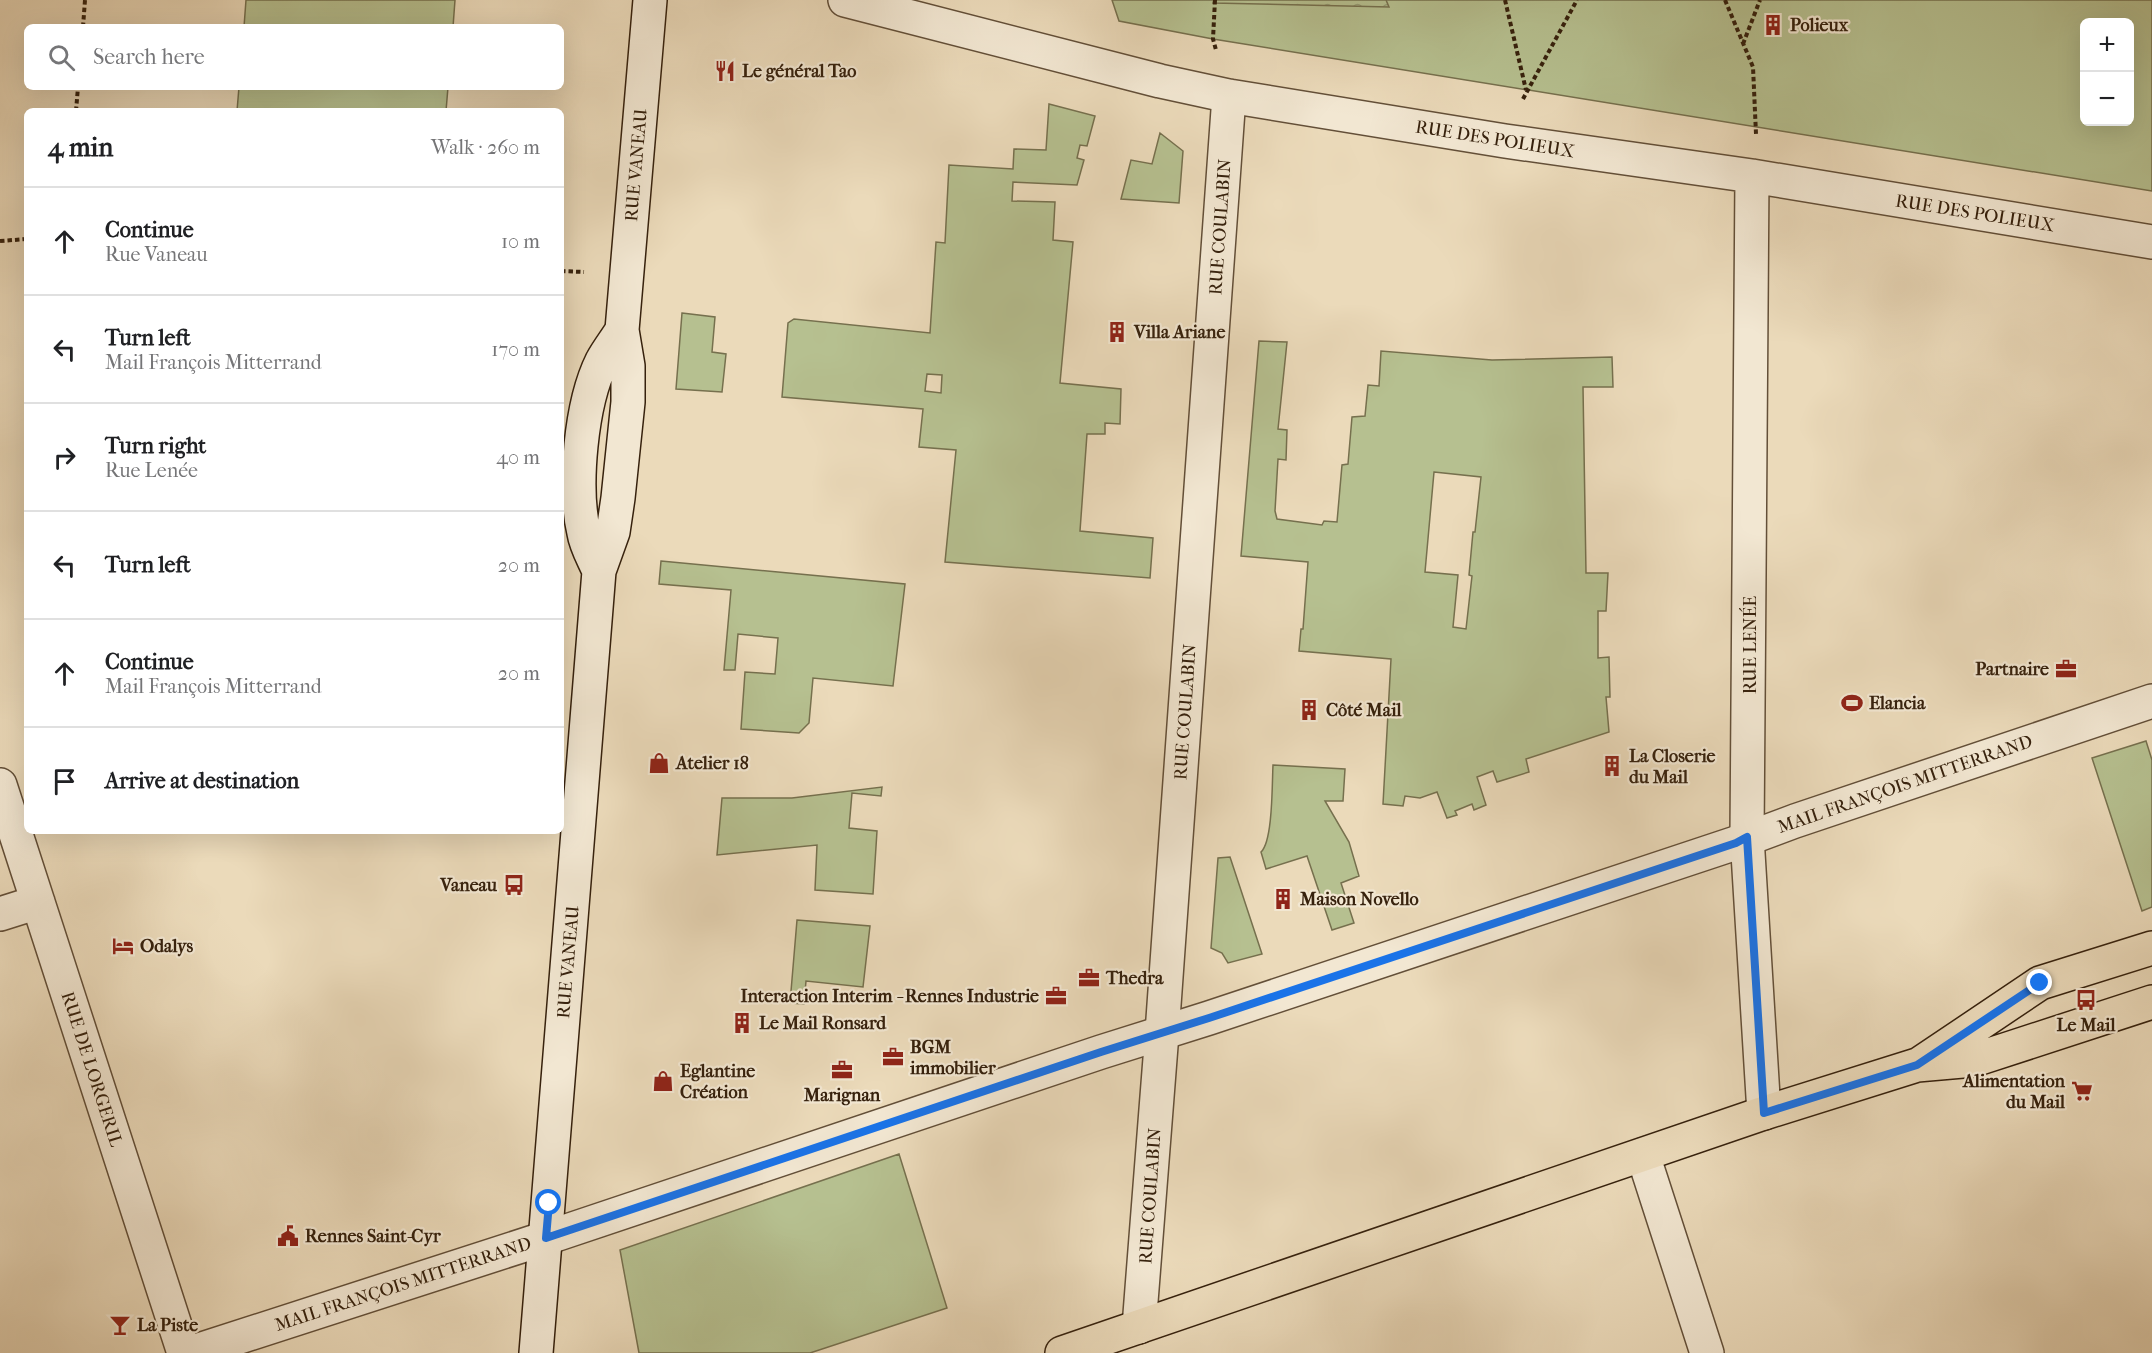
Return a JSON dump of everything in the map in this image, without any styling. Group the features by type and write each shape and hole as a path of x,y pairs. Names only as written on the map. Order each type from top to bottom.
{"main road":[{"path":"1917,1065 2040,983 2152,948"},
{"path":"1062,1353 1764,1113 1917,1065 1974,1060 2152,1002"}],"street":[{"name":"RUE VANEAU","path":"536,1353 599,571 584,535 578,497 588,402 602,361 622,330 650,0"},
{"name":"RUE DES POLIEUX","path":"845,0 1160,81 1229,96 1505,141 1752,176 2152,242"},
{"name":"RUE COULABIN","path":"1139,1327 1229,96"},
{"name":"RUE LENÉE","path":"1752,176 1747,837 1764,1113"},
{"name":"MAIL FRANÇOIS MITTERRAND","path":"190,1353 546,1238 1736,843 1747,837 2152,701"},
{"name":"RUE DE LORGERIL","path":"0,785 184,1353"},
{"path":"0,914 38,902"},
{"path":"1642,1155 1707,1353"}],"path":[{"path":"83,24 85,0"},
{"path":"1505,0 1526,90"},
{"path":"1505,141 1526,90 1577,0"},
{"path":"1725,0 1753,67 1757,127 1752,176"},
{"path":"1743,44 1761,0"},
{"path":"76,108 78,90"},
{"path":"0,241 24,238"}],"green space":[{"path":"246,0 455,0 453,24 244,24"},
{"path":"1112,0 2152,0 2152,191 1213,39 1119,21"},
{"path":"1214,0 1386,0 1389,7 1213,3"},
{"path":"239,90 448,90 446,108 237,108"},
{"path":"1049,104 1095,116 1087,146 1080,145 1077,158 1084,160 1077,185 1013,182 1012,201 1055,202 1053,240 1073,242 1060,383 1121,389 1120,424 1105,423 1105,434 1087,434 1080,531 1153,538 1150,578 945,562 956,450 919,447 923,409 782,397 788,323 794,319 930,333 936,242 945,243 949,165 1013,169 1014,149 1046,150","holes":["927,374 942,375 941,393 925,391"]},
{"path":"1160,133 1183,151 1179,203 1121,199 1131,160 1152,164"},
{"path":"682,313 715,317 712,352 726,354 722,392 676,389"},
{"path":"1259,341 1287,342 1278,429 1287,430 1286,460 1278,459 1275,511 1277,519 1322,525 1324,521 1337,522 1342,465 1348,464 1352,417 1365,416 1368,385 1379,386 1381,351 1492,360 1612,357 1613,387 1583,387 1586,573 1608,573 1606,611 1598,611 1598,658 1609,657 1610,697 1606,697 1609,732 1526,759 1529,772 1497,782 1493,771 1477,777 1486,805 1474,810 1472,804 1455,811 1457,815 1447,818 1437,792 1420,798 1405,796 1403,806 1383,804 1391,659 1299,651 1308,562 1241,556","holes":["1434,472 1481,477 1475,532 1473,532 1469,575 1472,576 1466,629 1453,627 1458,575 1425,572"]},
{"path":"661,561 905,584 893,686 813,678 809,723 799,733 741,729 745,672 775,674 778,638 738,634 735,670 724,670 731,590 659,584"},
{"path":"2146,741 2152,760 2152,907 2142,911 2092,758"},
{"path":"1273,765 1345,769 1343,801 1325,801 1349,842 1359,876 1341,883 1354,923 1332,930 1307,856 1266,869 1261,852 1265,846 1270,824"},
{"path":"882,787 881,796 852,793 849,828 877,831 873,894 815,890 817,845 717,855 722,798 792,798"},
{"path":"1230,857 1262,954 1228,963 1222,953 1211,948 1218,858"},
{"path":"797,920 870,926 863,987 806,981 804,1004 790,1003"},
{"path":"899,1154 947,1308 810,1353 639,1353 620,1250"}],"place":[{"name":"Polieux","path":"1773,25"},
{"name":"Le général Tao","path":"725,71"},
{"name":"Villa Ariane","path":"1117,332"},
{"name":"Partnaire","path":"2066,669"},
{"name":"Elancia","path":"1852,703"},
{"name":"Côté Mail","path":"1309,710"},
{"name":"Atelier 18","path":"659,763"},
{"name":"La Closerie du Mail","path":"1612,766"},
{"name":"Vaneau","path":"514,885"},
{"name":"Maison Novello","path":"1283,899"},
{"name":"Odalys","path":"123,946"},
{"name":"Thedra","path":"1089,978"},
{"name":"Interaction Interim - Rennes Industrie","path":"1056,996"},
{"name":"Le Mail","path":"2086,1000"},
{"name":"Le Mail Ronsard","path":"742,1023"},
{"name":"BGM immobilier","path":"893,1057"},
{"name":"Marignan","path":"842,1070"},
{"name":"Eglantine Création","path":"663,1081"},
{"name":"Alimentation du Mail","path":"2082,1091"},
{"name":"Rennes Saint-Cyr","path":"288,1236"},
{"name":"La Piste","path":"120,1325"}],"route":[{"path":"549,1203 546,1238 1736,843 1747,837 1764,1113 1917,1065 2040,983"}]}
